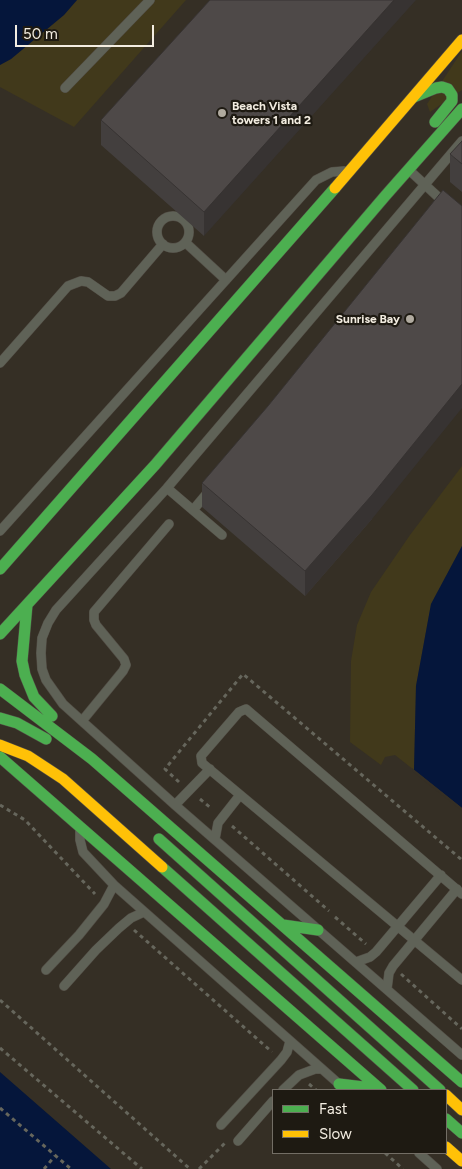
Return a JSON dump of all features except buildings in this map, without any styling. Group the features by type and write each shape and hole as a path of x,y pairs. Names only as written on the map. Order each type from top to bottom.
{"street":[{"path":"0,569 350,171 462,40"},
{"path":"413,98 442,87 448,89 452,95 452,101 448,107 424,132"},
{"path":"0,634 155,465 462,109"},
{"path":"401,160 409,170"},
{"path":"27,604 22,661 29,686 34,697 46,710 81,741 92,759"},
{"path":"0,689 92,759 462,1082"},
{"path":"0,718 16,723 60,749"},
{"path":"0,745 28,756 63,779 412,1089"},
{"path":"0,757 379,1089"},
{"path":"14,784 45,798"},
{"path":"152,833 439,1089"},
{"path":"283,926 318,930"},
{"path":"343,1087 368,1089"},
{"path":"447,1096 462,1110"},
{"path":"447,1120 462,1133"},
{"path":"447,1148 462,1161"}],"lane":[{"path":"65,88 150,0"},
{"path":"462,141 167,488 56,610 42,638 40,653 42,669 46,680 64,704 175,805 462,1055"},
{"path":"409,170 462,219"},
{"path":"0,532 316,180 332,172 350,171"},
{"path":"174,215 181,217 187,222 190,229 190,237 186,243 174,248 163,244 157,236 158,226 166,217 174,215"},
{"path":"186,243 226,280"},
{"path":"0,363 68,286 81,281 88,282 108,296 115,296 121,293 163,244"},
{"path":"193,510 218,481"},
{"path":"167,488 222,535"},
{"path":"82,720 126,665 96,625 94,612 168,524"},
{"path":"387,989 389,973 393,966 414,940 459,892 246,710 239,712 201,756 201,761 240,795 398,926 414,940 462,980"},
{"path":"175,805 210,769"},
{"path":"215,839 218,823 240,795"},
{"path":"80,828 83,852 114,885 343,1087"},
{"path":"356,962 370,957 376,952 441,876"},
{"path":"46,970 104,904 114,885"},
{"path":"64,986 96,950 126,922 144,912"},
{"path":"221,1126 281,1060 287,1052 290,1041"},
{"path":"284,1089 299,1075 315,1069 322,1069"},
{"path":"238,1141 272,1102"},
{"path":"420,1154 437,1169"}],"path":[{"path":"376,952 222,816 165,769 243,674 462,860"},
{"path":"0,805 25,820 104,904"},
{"path":"126,922 281,1060"},
{"path":"393,966 462,1029"},
{"path":"0,1000 190,1169"},
{"path":"0,1048 142,1169"},
{"path":"299,1075 315,1089"},
{"path":"0,1108 71,1169"},
{"path":"199,1169 225,1142"},
{"path":"386,1154 403,1169"},
{"path":"44,1169 55,1156"}],"sand":[{"path":"77,0 186,0 74,127 0,87 0,65 11,59 64,15"},
{"path":"462,51 462,90 430,112 427,104"},
{"path":"462,466 462,546 431,604 416,686 414,770 395,755 385,757 381,765 350,742 351,661 357,625 371,592 410,535"}],"water":[{"path":"0,0 77,0 64,15 11,59 0,65"},
{"path":"462,546 462,808 414,770 416,686 431,604"},
{"path":"0,1072 111,1169 0,1169"}],"pier":[{"path":"412,768 462,808 462,811 413,772"}],"traffic: fast":[{"path":"414,97 436,88 448,89 452,95 452,101 435,122"},
{"path":"0,634 155,465 462,109"},
{"path":"0,569 335,188"},
{"path":"27,605 22,661 25,675 34,697 52,716"},
{"path":"0,689 92,759 462,1082"},
{"path":"0,718 17,723 46,739"},
{"path":"0,757 380,1089"},
{"path":"159,839 439,1089"},
{"path":"162,867 412,1089"},
{"path":"283,925 318,930"},
{"path":"339,1084 380,1089"},
{"path":"447,1120 462,1133"}],"traffic: slow":[{"path":"335,188 462,40"},
{"path":"0,745 28,756 63,779 162,867"},
{"path":"447,1096 462,1110"},
{"path":"447,1148 462,1161"}],"place":[{"name":"Beach Vista towers 1 and 2","path":"222,113"},
{"name":"Sunrise Bay","path":"410,319"}]}
